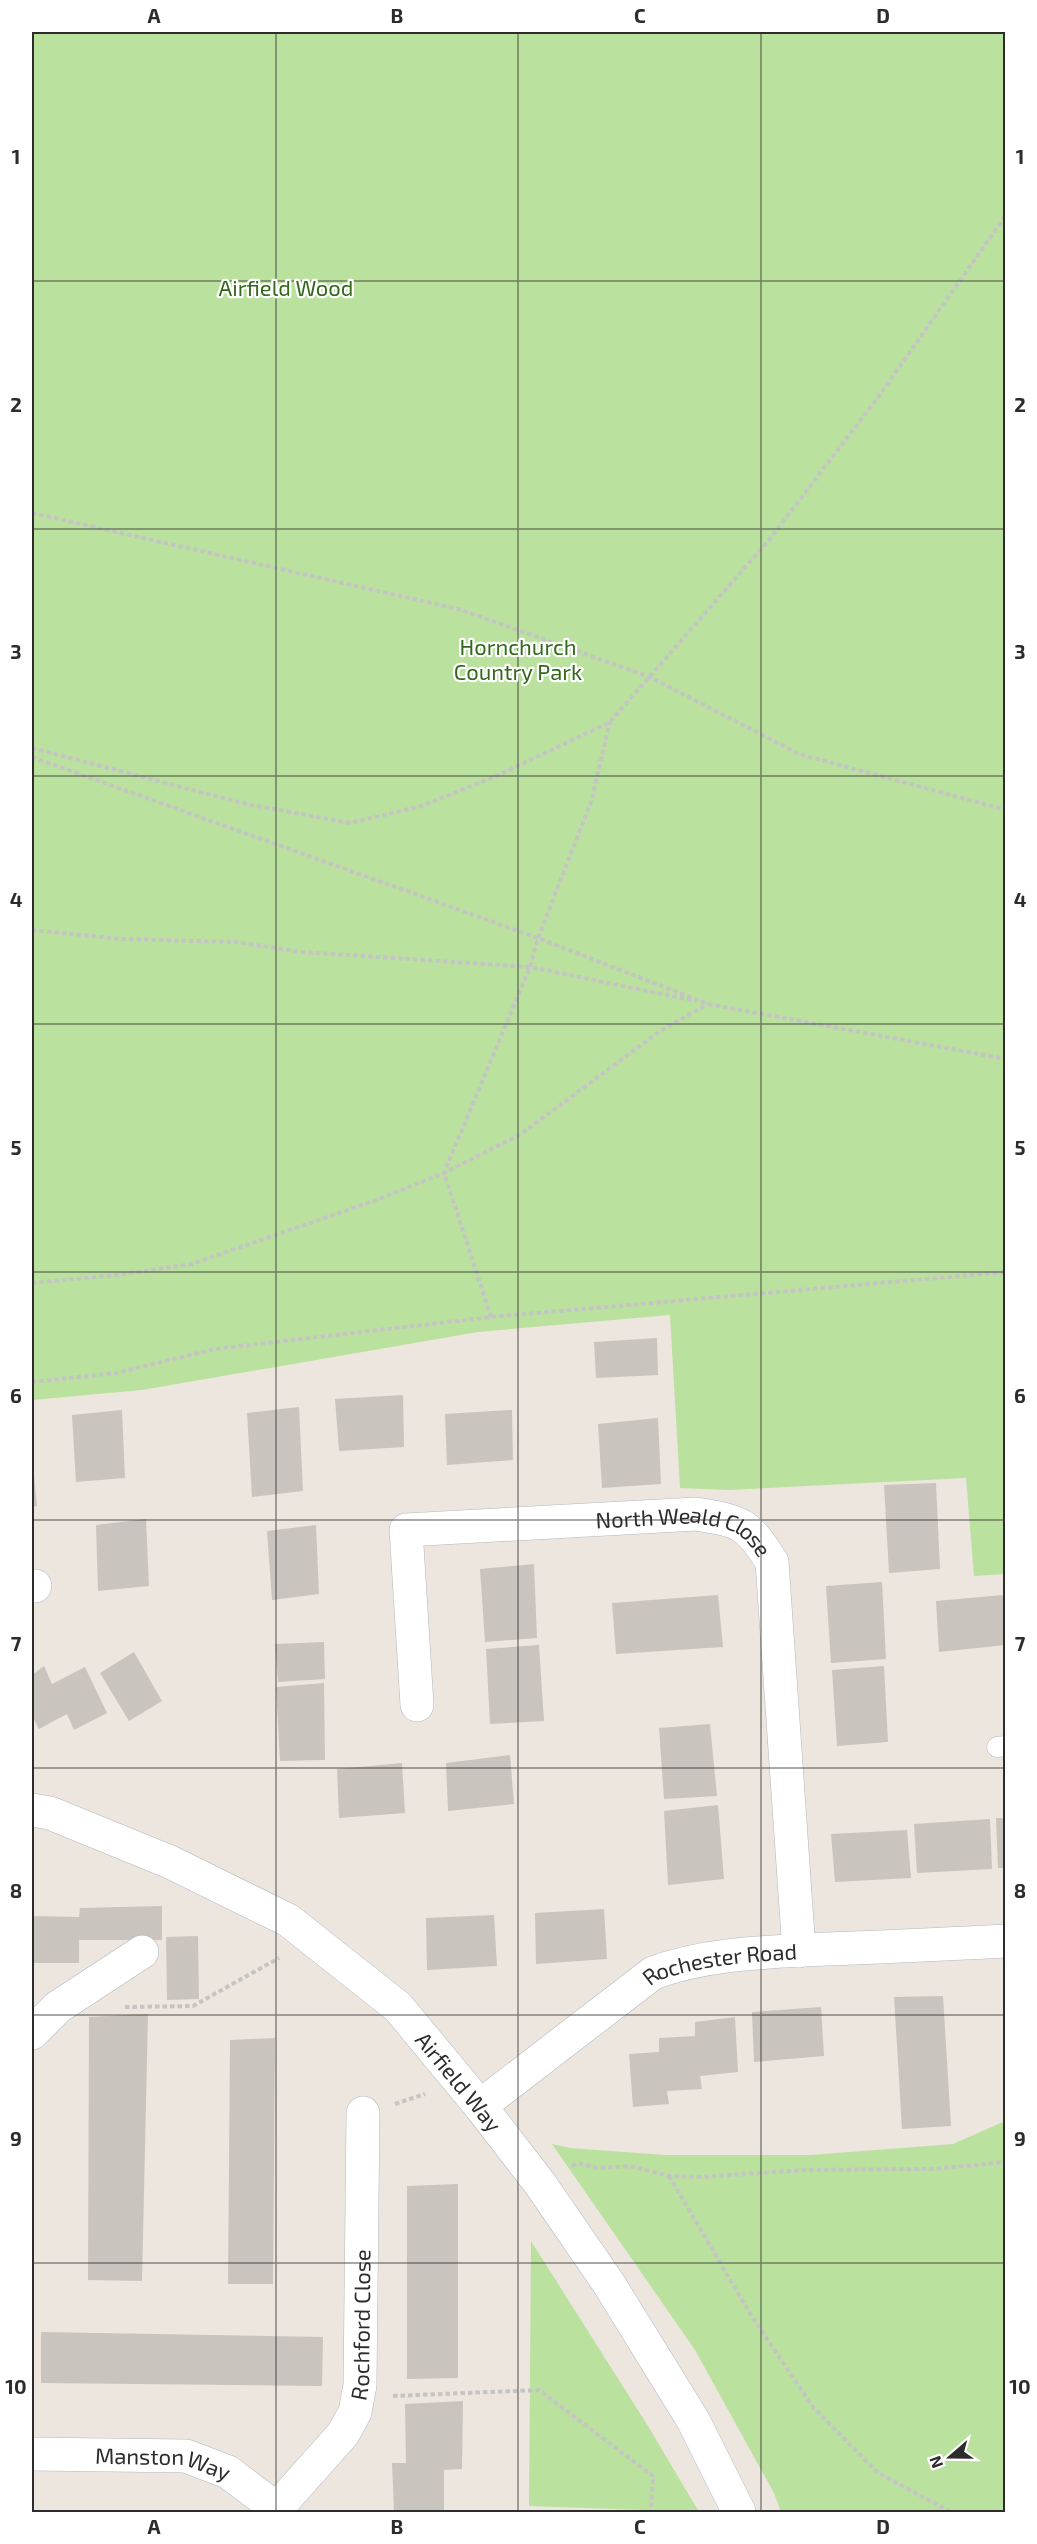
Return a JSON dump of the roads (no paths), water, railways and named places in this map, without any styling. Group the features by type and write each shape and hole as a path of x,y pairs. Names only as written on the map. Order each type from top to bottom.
{"street":[{"name":"North Weald Close","path":"417,1705 406,1530 696,1514 737,1521 757,1538 772,1562 799,1951"},
{"name":"Airfield Way","path":"32,1810 50,1813 170,1862 288,1920 398,2007 541,2184 609,2284 687,2410 739,2512"},
{"name":"Rochester Road","path":"480,2106 653,1973 701,1959 799,1951 1005,1941"},
{"path":"32,2033 58,2007 142,1952"},
{"name":"Rochford Close","path":"279,2510 343,2434 354,2412 360,2385 363,2113"},
{"name":"Manston Way","path":"32,2454 186,2456 228,2472 279,2510"}],"park label":[{"name":"Airfield Wood","path":"286,287"},
{"name":"Hornchurch Country Park","path":"518,658"}]}
